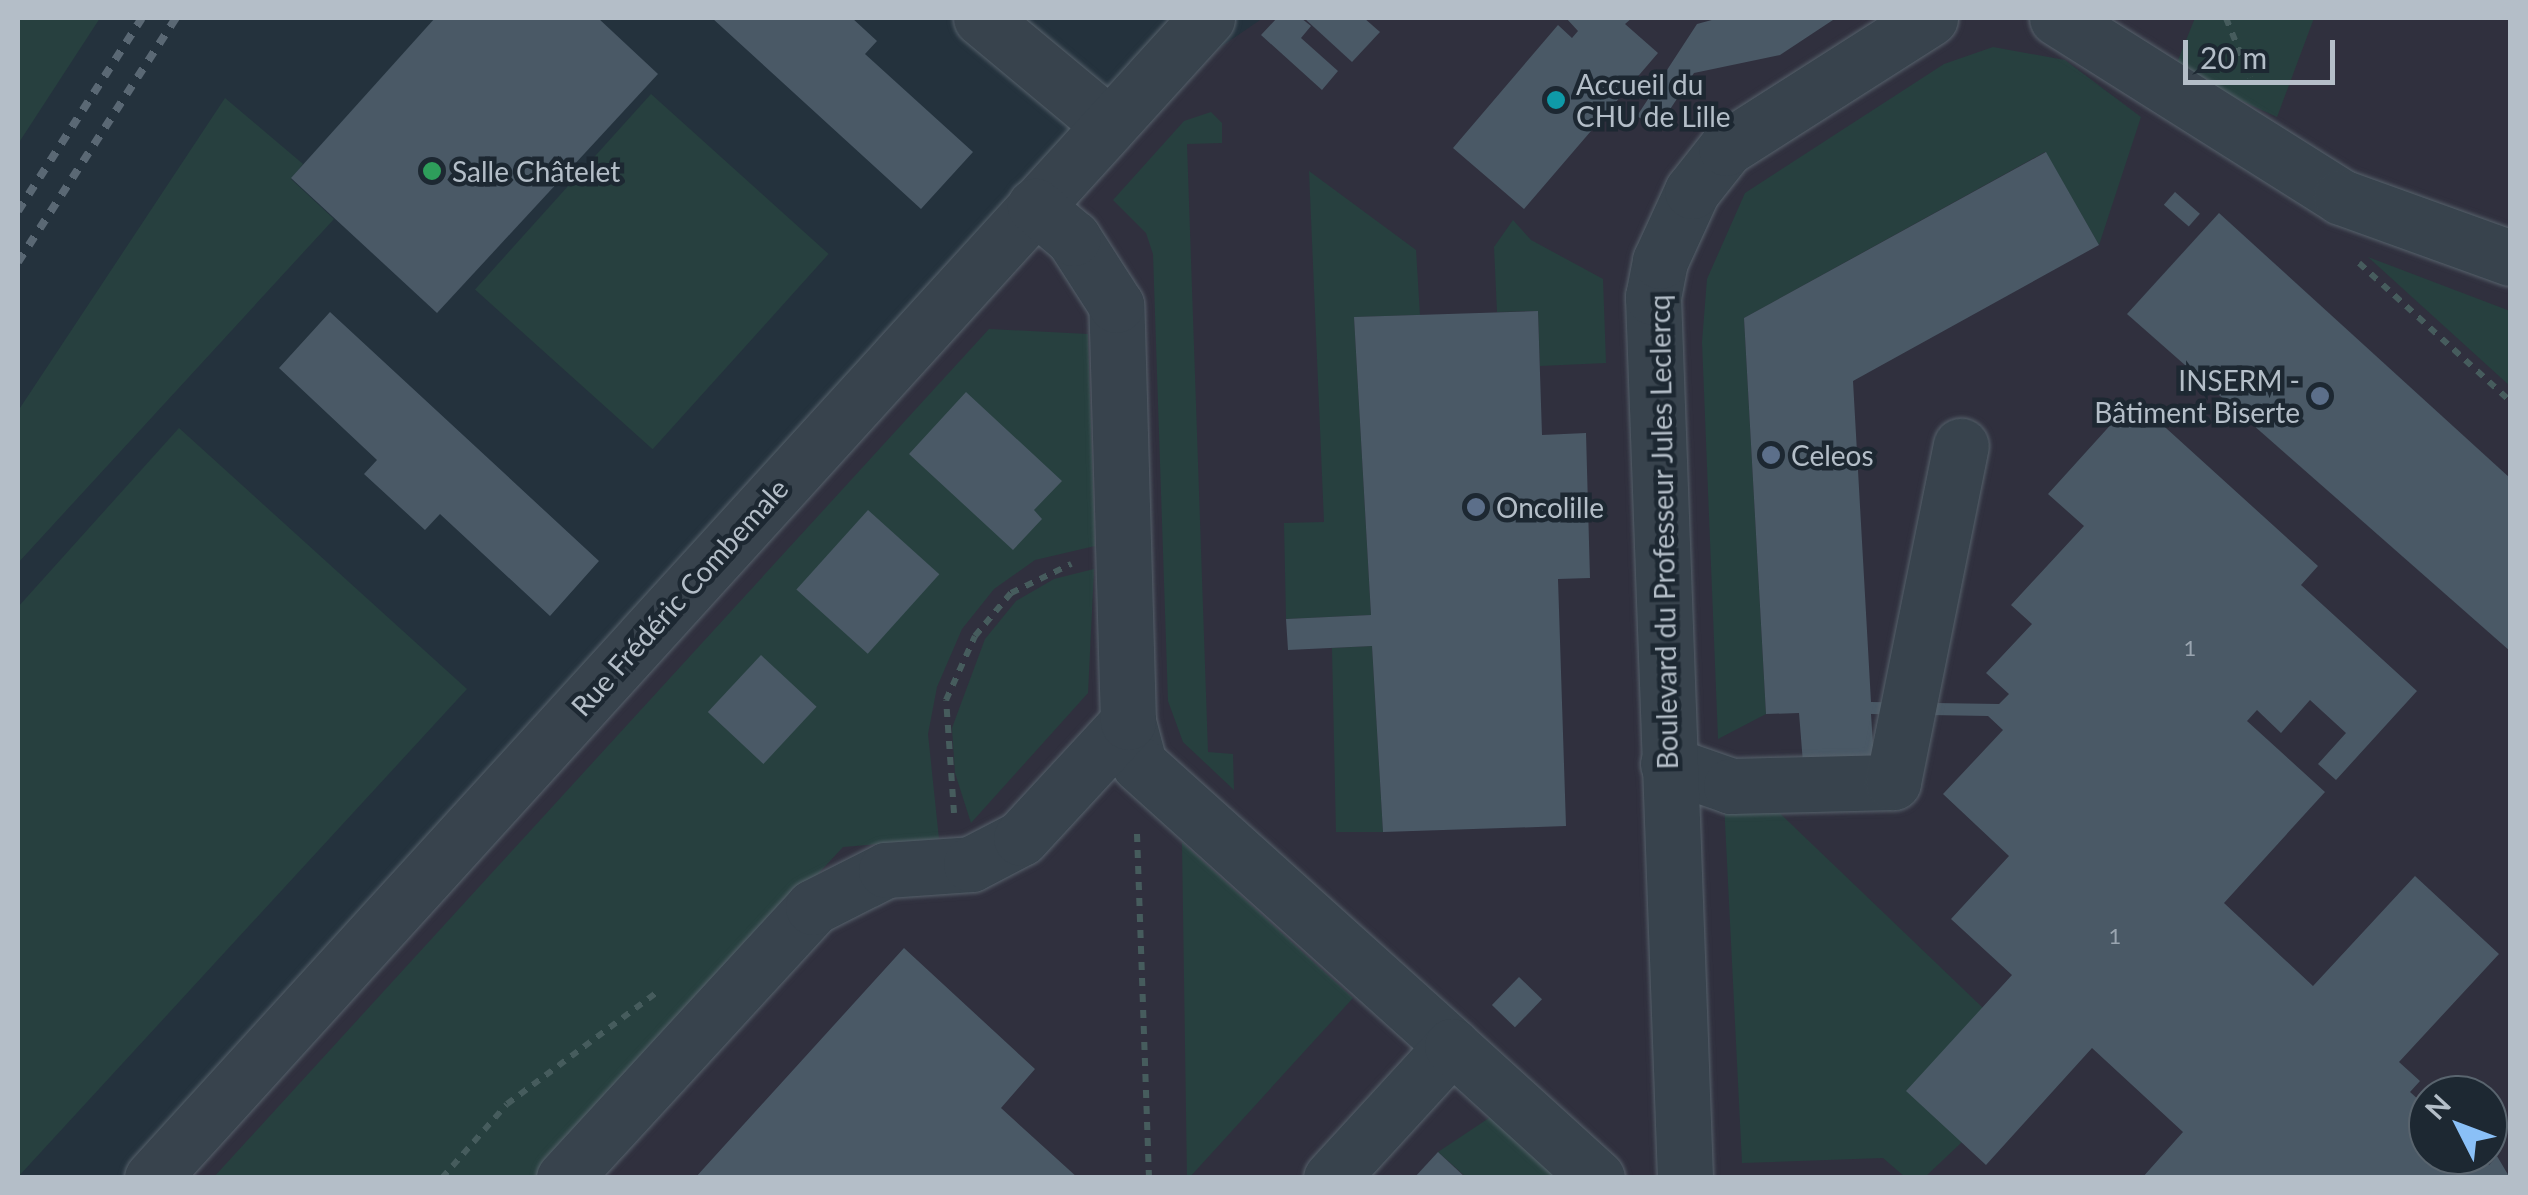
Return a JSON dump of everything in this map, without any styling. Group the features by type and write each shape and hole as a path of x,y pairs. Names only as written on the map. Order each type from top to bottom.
{"street":[{"path":"982,18 1108,124"},
{"name":"Rue Frédéric Combemale","path":"152,1178 1207,18"},
{"name":"Boulevard du Professeur Jules Leclercq","path":"1686,1178 1653,297 1660,261 1692,190 1726,148 1930,18"},
{"path":"2057,18 2341,198 2510,258"},
{"path":"1035,206 1072,238 1116,306 1128,722 1139,764 1598,1178"},
{"path":"1668,764 1731,786 1893,782 1961,446"},
{"path":"564,1178 813,907 886,870 971,864 1020,838 1128,722"},
{"path":"1331,1178 1452,1046"}],"path":[{"path":"958,826 944,744 946,700 975,636 1011,593 1044,571 1126,550"},
{"path":"1137,821 1149,1178"}],"shaded area":[{"path":"1263,18 2510,18 2510,1177 152,1178 1108,124"}],"green space":[{"path":"18,18 100,18 18,144"},
{"path":"2195,18 2314,18 2277,117 2174,70"},
{"path":"1993,47 2065,60 2141,117 2099,245 2045,152 1744,318 1766,714 1718,739 1702,342 1707,279 1745,193 1944,64"},
{"path":"651,94 829,254 653,449 475,289"},
{"path":"225,98 303,164 291,179 334,219 18,563 18,411"},
{"path":"1211,112 1222,123 1222,143 1187,144 1208,752 1233,754 1234,790 1183,742 1168,701 1153,254 1146,233 1113,200 1184,121"},
{"path":"1309,171 1416,250 1420,315 1354,317 1371,615 1286,619 1284,523 1324,522"},
{"path":"1513,220 1531,240 1603,279 1606,363 1540,366 1538,311 1497,312 1494,247"},
{"path":"2368,257 2510,311 2510,386"},
{"path":"989,329 1088,334 1095,546 1035,560 994,589 962,629 937,687 928,734 939,839 843,847 537,1177 213,1178"},
{"path":"179,428 467,689 18,1177 18,607"},
{"path":"1094,569 1088,693 971,823 955,773 952,728 985,639 1016,601 1054,579"},
{"path":"1372,646 1383,832 1336,832 1332,648"},
{"path":"1724,802 1768,802 1983,1008 1962,1142 1925,1177 1905,1177 1883,1158 1742,1163"},
{"path":"1182,842 1353,998 1189,1178 1187,1177"},
{"path":"1492,1116 1562,1177 1466,1177 1438,1152"}],"building":[{"name":"Salle Châtelet","path":"435,18 598,18 658,74 437,313 291,178"},
{"path":"712,18 852,18 877,41 865,54 973,152 921,209"},
{"path":"1277,18 1301,18 1311,26 1301,38 1338,71 1322,90 1261,35"},
{"path":"1304,18 1364,18 1380,32 1352,62"},
{"name":"Accueil du CHU de Lille","path":"1566,18 1632,18 1625,24 1658,53 1524,209 1453,148 1558,25 1572,38 1578,31"},
{"name":"Accueil du CHU de Lille","path":"1719,18 1836,18 1780,55 1694,73 1657,129 1637,116 1697,24"},
{"path":"2046,152 2099,245 1853,381 1871,702 1999,704 2009,694 1986,673 2032,624 2011,605 2084,526 2048,494 2134,399 2318,566 2301,585 2417,691 2336,780 2318,764 2346,733 2310,700 2281,733 2257,710 2247,721 2325,792 2224,903 2313,986 2415,876 2499,954 2399,1062 2413,1075 2408,1075 2408,1175 2508,1175 2510,1178 2142,1178 2183,1132 2092,1048 1986,1165 1906,1091 2012,975 1951,919 2009,856 1943,794 2003,730 1988,716 1871,714 1874,759 1803,763 1799,713 1766,714 1744,318"},
{"path":"2175,192 2200,214 2189,226 2164,205"},
{"name":"INSERM - Bâtiment Biserte","path":"2219,213 2510,478 2510,651 2127,314"},
{"name":"Oncolille","path":"1538,311 1542,435 1586,433 1590,578 1558,579 1566,826 1383,832 1372,646 1288,650 1286,619 1371,615 1354,317"},
{"path":"330,312 599,561 550,616 440,514 425,530 364,474 377,460 279,368"},
{"path":"966,392 1062,481 1034,510 1042,519 1013,550 909,454"},
{"path":"868,510 939,574 868,654 796,590"},
{"path":"761,655 817,707 763,764 708,712"},
{"path":"904,948 1035,1069 1001,1108 1078,1178 695,1178"},
{"path":"1519,977 1542,999 1515,1027 1492,1005"},
{"path":"1438,1152 1466,1178 1414,1178"}],"railway":[{"path":"18,211 142,18"},
{"path":"18,262 176,18"}],"place":[{"name":"Accueil du CHU de Lille","path":"1556,100"},
{"name":"Salle Châtelet","path":"432,171"},
{"name":"INSERM - Bâtiment Biserte","path":"2320,396"},
{"name":"Celeos","path":"1771,455"},
{"name":"Oncolille","path":"1476,507"}]}
